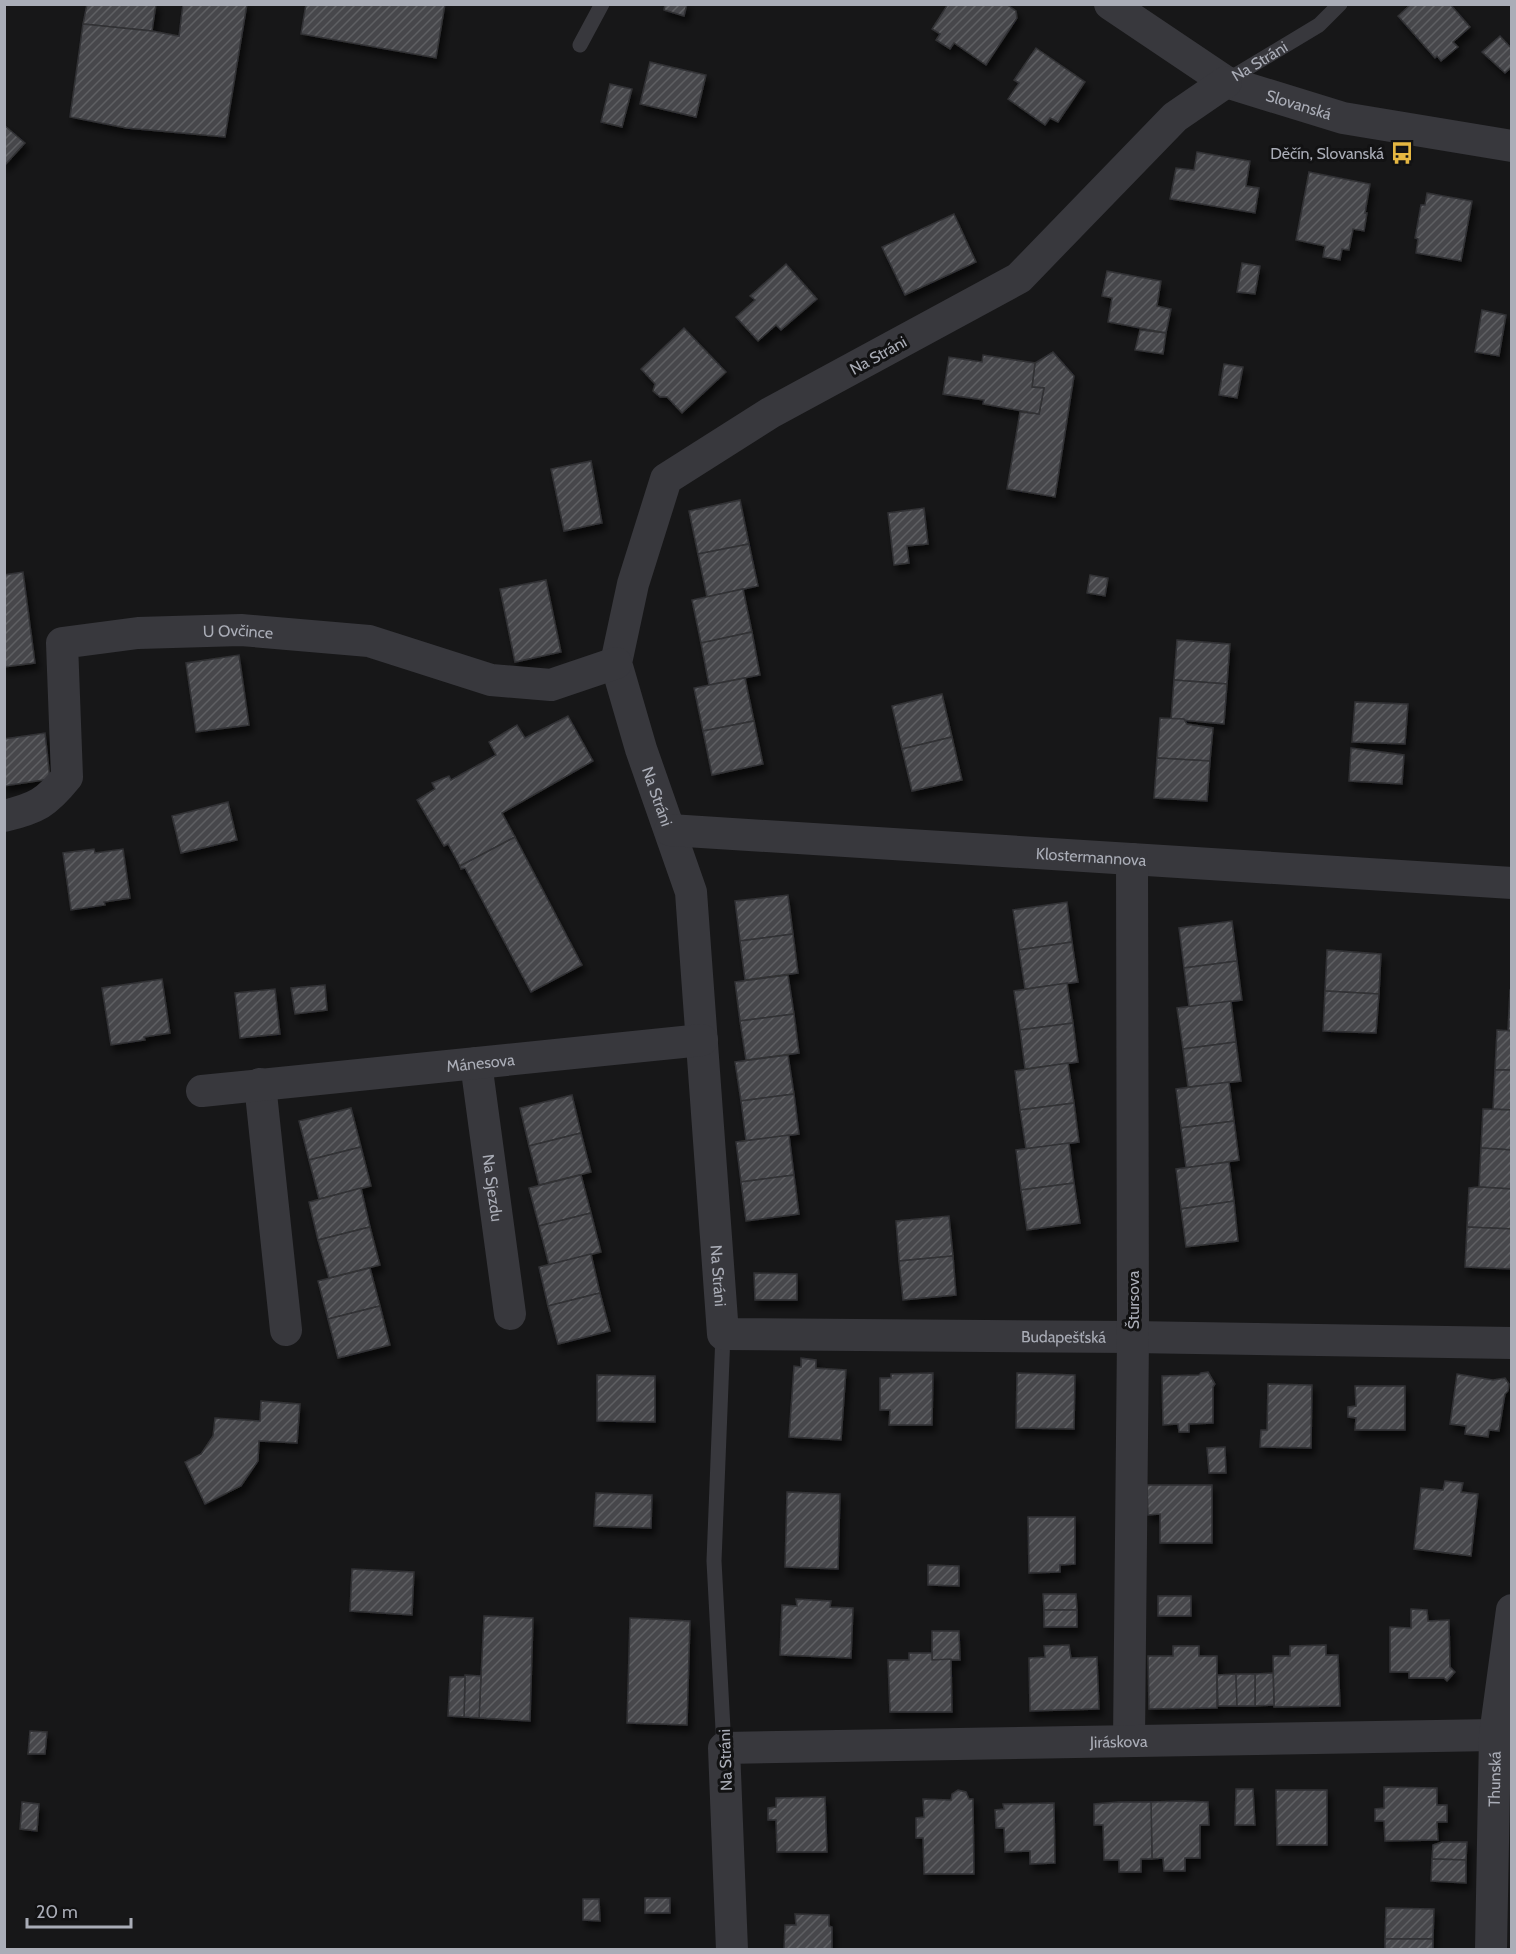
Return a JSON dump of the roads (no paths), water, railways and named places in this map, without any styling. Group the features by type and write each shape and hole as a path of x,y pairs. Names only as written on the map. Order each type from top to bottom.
{"street":[{"name":"Slovanská","path":"1110,4 1226,82 1343,118 1512,146"},
{"name":"Na Stráni","path":"723,1334 692,892 641,749 616,663 633,584 666,479 770,413 1019,278 1175,117 1226,82"},
{"name":"U Ovčince","path":"4,816 30,809 50,797 67,777 62,644 138,633 241,630 369,641 491,680 551,685 616,663"},
{"name":"Klostermannova","path":"670,830 1512,884"},
{"name":"Štursova","path":"1129,1740 1133,1337 1132,859"},
{"name":"Mánesova","path":"202,1091 702,1040"},
{"name":"Na Sjezdu","path":"476,1063 510,1314"},
{"path":"260,1084 286,1330"},
{"name":"Budapešťská","path":"723,1334 1512,1343"},
{"name":"Thunská","path":"1491,1950 1512,1610"},
{"name":"Jiráskova","path":"724,1748 1129,1740 1504,1737"},
{"name":"Na Stráni","path":"724,1748 732,1950"}],"lane":[{"path":"580,45 602,4"},
{"name":"Na Stráni","path":"1226,82 1319,25 1340,4"},
{"name":"Na Stráni","path":"723,1334 714,1561 724,1748"}],"place":[{"name":"Děčín, Slovanská","path":"1402,153"}]}
